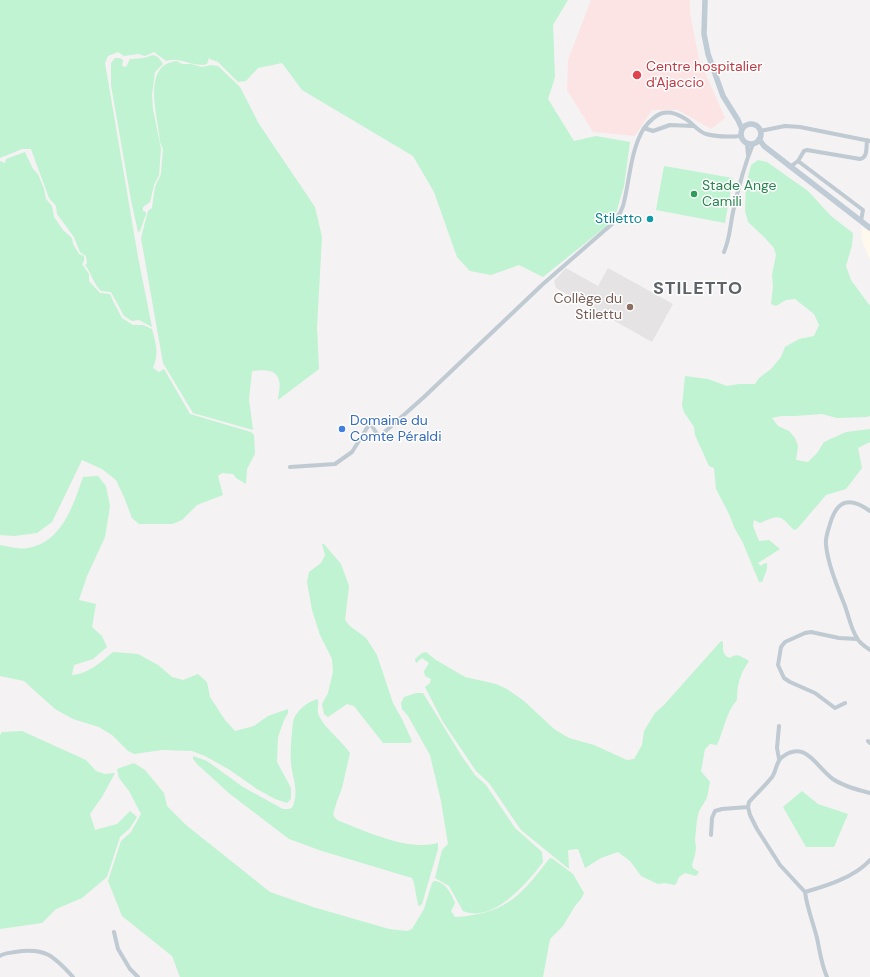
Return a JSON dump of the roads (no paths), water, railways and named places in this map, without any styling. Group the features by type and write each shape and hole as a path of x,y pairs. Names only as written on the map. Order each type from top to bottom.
{"main road":[{"path":"705,0 704,34 708,54 723,96 744,127"},
{"path":"744,127 753,125 760,131 754,143"},
{"path":"744,127 741,136 743,141 764,146 870,228"}],"street":[{"path":"290,467 334,464 352,452 370,423 379,437 424,397 543,284 612,224 623,206 634,151 638,140 644,128 658,113 666,112 685,118 693,126 705,134 716,136 741,136"},
{"path":"644,128 653,131 670,124 693,126"},
{"path":"760,131 785,126 800,127 869,140 866,156 863,159 807,150 804,151 798,161 790,167"},
{"path":"724,252 730,237 733,212 748,157 754,143"},
{"path":"798,161 863,210 861,221"},
{"path":"857,640 838,588 826,550 825,542 831,518 836,508 840,505 847,502 856,504 870,511"},
{"path":"845,703 835,708 815,693 784,678 778,665 781,647 785,642 805,633 811,632 857,640 870,650"},
{"path":"779,726 777,748 779,759 773,776 749,802 748,807 757,829 780,865 805,892 807,907 817,938 822,964 828,977"},
{"path":"779,759 789,752 799,751 808,754 834,780 870,793"},
{"path":"711,835 712,818 715,811 722,808 748,807"},
{"path":"805,892 836,882 865,866 870,860"},
{"path":"114,932 118,949 130,969 138,977"},
{"path":"0,956 3,954 21,951 40,950 53,958 73,977"}],"place":[{"name":"Centre hospitalier d'Ajaccio","path":"637,75"},
{"name":"Stade Ange Camili","path":"694,194"},
{"name":"Stiletto","path":"650,219"},
{"name":"Collège du Stilettu","path":"630,307"},
{"name":"Domaine du Comte Péraldi","path":"342,429"}],"district":[{"name":"STILETTO","path":"698,289"}]}
